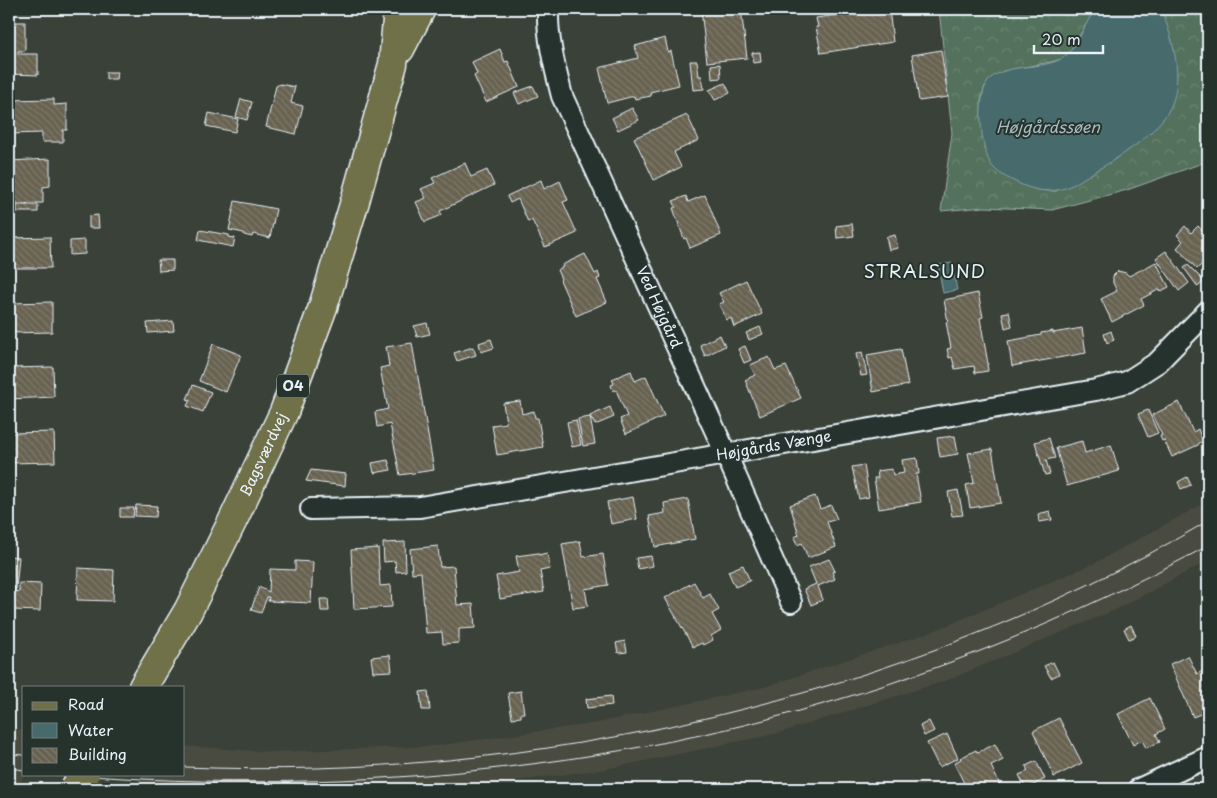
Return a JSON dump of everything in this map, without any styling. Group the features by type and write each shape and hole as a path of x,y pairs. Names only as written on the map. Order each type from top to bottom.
{"main road":[{"name":"Bagsværdvej","path":"144,686 188,611 284,412 323,307 358,192 393,64 398,9"},
{"name":"Bagsværdvej","path":"393,64 420,9"},
{"path":"74,789 84,776"}],"street":[{"name":"Ved Højgård","path":"548,9 547,22 562,96 726,454 791,602"},
{"name":"Højgårds Vænge","path":"311,509 420,507 1096,390 1127,382 1158,362 1208,311"},
{"path":"1139,789 1208,757"}],"shaded area":[{"path":"1208,501 1208,561 1115,610 948,680 775,734 606,769 456,789 133,789 142,776 185,776 185,746 269,752 435,746 597,723 764,687 931,632 1093,564"},
{"path":"9,729 22,730 22,776 25,776 15,789 9,789"}],"green space":[{"path":"939,9 1095,9 1070,52 1061,59 1051,62 1003,71 985,86 981,99 981,116 1002,174 1035,189 1057,191 1166,22 1161,9 1200,9 1208,64 1208,161 1127,190 1052,210 984,207 941,211 952,133"}],"water":[{"name":"Højgårdssøen","path":"1095,9 1161,9 1170,35 1176,65 1177,79 1171,107 1154,129 1134,147 1070,186 1063,189 1043,191 1007,178 999,173 988,160 982,136 981,107 986,84 992,77 1008,70 1053,62 1067,55"},
{"path":"952,263 957,290 943,293 938,265"}],"building":[{"path":"701,9 741,9 747,58 707,62"},
{"path":"889,9 893,42 821,53 816,18"},
{"path":"9,22 25,22 25,51 18,51 18,54 38,54 38,75 9,74"},
{"path":"665,38 668,52 671,51 679,85 650,92 651,96 635,99 634,96 607,103 599,68 638,58 635,46"},
{"path":"500,49 505,62 508,61 519,87 486,102 474,76 477,74 472,62"},
{"path":"941,50 948,97 919,101 912,55"},
{"path":"760,52 761,62 753,63 752,53"},
{"path":"690,61 697,61 699,76 702,76 704,89 693,90"},
{"path":"720,64 721,78 712,79 711,65"},
{"path":"106,72 117,72 116,79 106,79"},
{"path":"725,83 730,93 715,100 709,90"},
{"path":"280,84 295,87 291,103 303,106 296,134 266,127 276,86"},
{"path":"533,86 538,96 519,104 514,93"},
{"path":"54,99 54,105 67,104 67,130 63,130 63,142 42,142 42,133 9,134 9,100"},
{"path":"241,99 252,102 247,120 236,117"},
{"path":"632,108 639,120 618,130 612,118"},
{"path":"209,113 238,119 235,132 206,126"},
{"path":"687,115 699,140 674,152 681,167 654,180 634,138"},
{"path":"50,159 50,186 43,187 43,203 9,204 9,161"},
{"path":"465,163 471,177 487,170 494,185 440,211 442,215 425,222 416,202 426,198 421,189 435,183 432,178"},
{"path":"541,180 544,189 560,181 568,200 563,202 577,233 545,247 532,220 528,222 518,199 510,203 507,196"},
{"path":"705,195 721,235 690,248 686,238 684,239 673,208 676,207 673,201 686,196 688,202"},
{"path":"235,201 276,209 270,238 253,234 252,237 229,230"},
{"path":"17,205 38,205 38,212 17,212"},
{"path":"98,215 99,228 89,228 89,216"},
{"path":"852,224 854,236 837,238 836,226"},
{"path":"1185,226 1191,233 1198,226 1208,237 1208,258 1197,269 1177,248 1183,241 1177,235"},
{"path":"200,230 229,235 229,237 235,238 233,247 198,240"},
{"path":"895,235 898,248 889,250 886,237"},
{"path":"50,237 51,268 9,268 9,238"},
{"path":"85,240 85,254 70,255 70,241"},
{"path":"1166,251 1189,283 1179,291 1156,258"},
{"path":"585,254 595,274 598,272 600,278 597,279 607,302 576,316 557,270 563,267 562,265"},
{"path":"158,260 173,260 173,270 159,271"},
{"path":"1156,262 1169,287 1161,291 1160,289 1141,299 1144,305 1112,322 1101,299 1117,291 1113,283 1113,276 1118,271 1129,276"},
{"path":"1188,265 1204,281 1198,287 1184,268"},
{"path":"746,280 762,314 734,327 731,318 727,320 719,304 724,302 719,293"},
{"path":"978,293 983,317 980,318 988,371 975,373 974,366 955,369 952,357 949,358 947,349 951,348 944,300"},
{"path":"52,302 52,332 9,333 9,303"},
{"path":"1009,312 1012,326 1005,328 1002,313"},
{"path":"173,321 174,331 148,333 147,323"},
{"path":"427,323 430,334 417,337 414,326"},
{"path":"760,327 763,334 749,340 746,333"},
{"path":"1082,328 1086,353 1012,366 1008,341 1041,335 1041,333"},
{"path":"1111,331 1114,340 1107,343 1104,334"},
{"path":"720,335 725,346 705,356 700,345"},
{"path":"491,339 494,348 481,352 479,343"},
{"path":"412,343 434,470 400,475 390,424 377,427 375,412 388,409 380,368 389,366 386,347"},
{"path":"213,344 241,355 226,392 199,381"},
{"path":"745,346 751,360 744,363 738,349"},
{"path":"473,347 476,355 457,361 454,353"},
{"path":"901,349 908,385 873,392 867,355"},
{"path":"862,352 867,375 861,376 856,354"},
{"path":"769,357 775,370 786,366 801,398 760,416 745,380 755,375 750,365"},
{"path":"53,367 54,397 9,399 9,368"},
{"path":"631,371 635,381 646,376 664,416 626,434 620,419 627,416 616,390 613,391 611,385 614,384 612,379"},
{"path":"193,385 211,392 203,412 187,406 190,400 187,399"},
{"path":"520,401 522,414 534,411 535,418 538,418 543,447 497,455 492,425 506,423 503,403"},
{"path":"1179,402 1193,432 1198,429 1203,441 1172,457 1164,440 1162,441 1160,436 1162,435 1152,415"},
{"path":"610,407 614,417 595,425 590,416"},
{"path":"1148,410 1158,433 1148,437 1138,414"},
{"path":"590,417 595,444 583,446 578,419"},
{"path":"576,420 581,445 572,447 567,422"},
{"path":"54,432 55,462 10,463 9,433"},
{"path":"955,436 958,454 940,457 937,438"},
{"path":"1049,438 1055,458 1046,460 1050,474 1045,475 1035,442"},
{"path":"1082,441 1085,453 1111,445 1119,471 1067,486 1056,448"},
{"path":"992,449 1001,503 970,508 966,485 974,483 968,453"},
{"path":"917,458 919,474 916,474 921,502 879,509 874,478 878,478 877,471 892,469 893,475 904,473 902,460"},
{"path":"388,460 391,470 374,473 372,463"},
{"path":"864,465 869,497 859,499 852,467"},
{"path":"311,470 346,474 345,486 306,481"},
{"path":"1187,477 1191,485 1181,489 1178,482"},
{"path":"958,490 963,515 952,516 948,492"},
{"path":"815,496 820,509 831,505 837,519 827,522 836,547 808,558 802,543 797,545 794,537 799,535 790,505"},
{"path":"633,497 637,519 611,524 607,502"},
{"path":"688,499 695,539 655,547 649,516 665,513 664,503"},
{"path":"136,505 157,506 156,517 135,516"},
{"path":"120,508 134,508 133,517 120,517"},
{"path":"1050,511 1052,520 1039,522 1038,514"},
{"path":"580,541 583,557 603,554 608,585 585,589 588,606 573,608 562,544"},
{"path":"405,542 406,571 396,572 395,561 384,562 383,543"},
{"path":"438,546 440,567 454,566 457,605 473,604 475,628 459,629 459,643 443,644 442,632 426,633 421,572 412,573 410,549"},
{"path":"378,548 380,586 391,585 392,607 354,609 351,550"},
{"path":"538,553 538,555 547,553 550,569 540,571 544,592 500,599 496,576 519,572 516,556"},
{"path":"9,556 19,557 16,589 9,588"},
{"path":"651,556 653,566 638,569 636,558"},
{"path":"829,559 835,571 832,572 835,579 818,586 823,600 811,605 804,589 816,584 809,567"},
{"path":"295,561 313,562 311,603 268,601 269,597 267,597 261,613 251,610 259,587 269,592 270,569 295,570"},
{"path":"743,565 750,581 735,587 728,571"},
{"path":"78,568 114,570 113,601 77,600"},
{"path":"694,582 703,598 710,594 719,610 712,614 721,630 711,636 713,640 693,647 665,598"},
{"path":"19,583 41,584 40,611 13,610 14,591 19,592"},
{"path":"320,599 328,599 329,611 321,611"},
{"path":"1131,625 1136,636 1129,639 1124,629"},
{"path":"625,641 627,652 618,653 616,643"},
{"path":"390,655 392,671 373,672 371,657"},
{"path":"1188,656 1197,674 1208,668 1208,711 1193,717 1170,664"},
{"path":"1053,662 1059,674 1051,678 1044,666"},
{"path":"428,691 430,710 422,710 420,692"},
{"path":"521,691 524,713 521,713 521,717 512,718 508,693"},
{"path":"611,696 612,705 587,708 586,699"},
{"path":"1150,698 1165,729 1156,734 1160,742 1146,748 1142,740 1133,745 1118,714"},
{"path":"1059,718 1082,763 1054,777 1033,731"},
{"path":"929,721 934,731 924,736 920,726"},
{"path":"947,734 958,758 939,767 927,743"},
{"path":"995,744 1003,760 991,766 1002,789 967,789 954,763 976,750 977,752"},
{"path":"1036,761 1045,779 1026,789 1019,775 1028,771 1026,766"}],"tram line":[{"path":"185,767 316,768 449,760 582,743 714,716 843,681 969,637 1091,583 1208,521"},
{"path":"102,776 176,780 287,781 399,777 510,767 620,751 730,728 837,700 943,665 1011,639 1077,610 1208,546"},
{"path":"9,754 22,755"},
{"path":"9,768 22,770"}],"district":[{"name":"STRALSUND","path":"925,272"}]}
